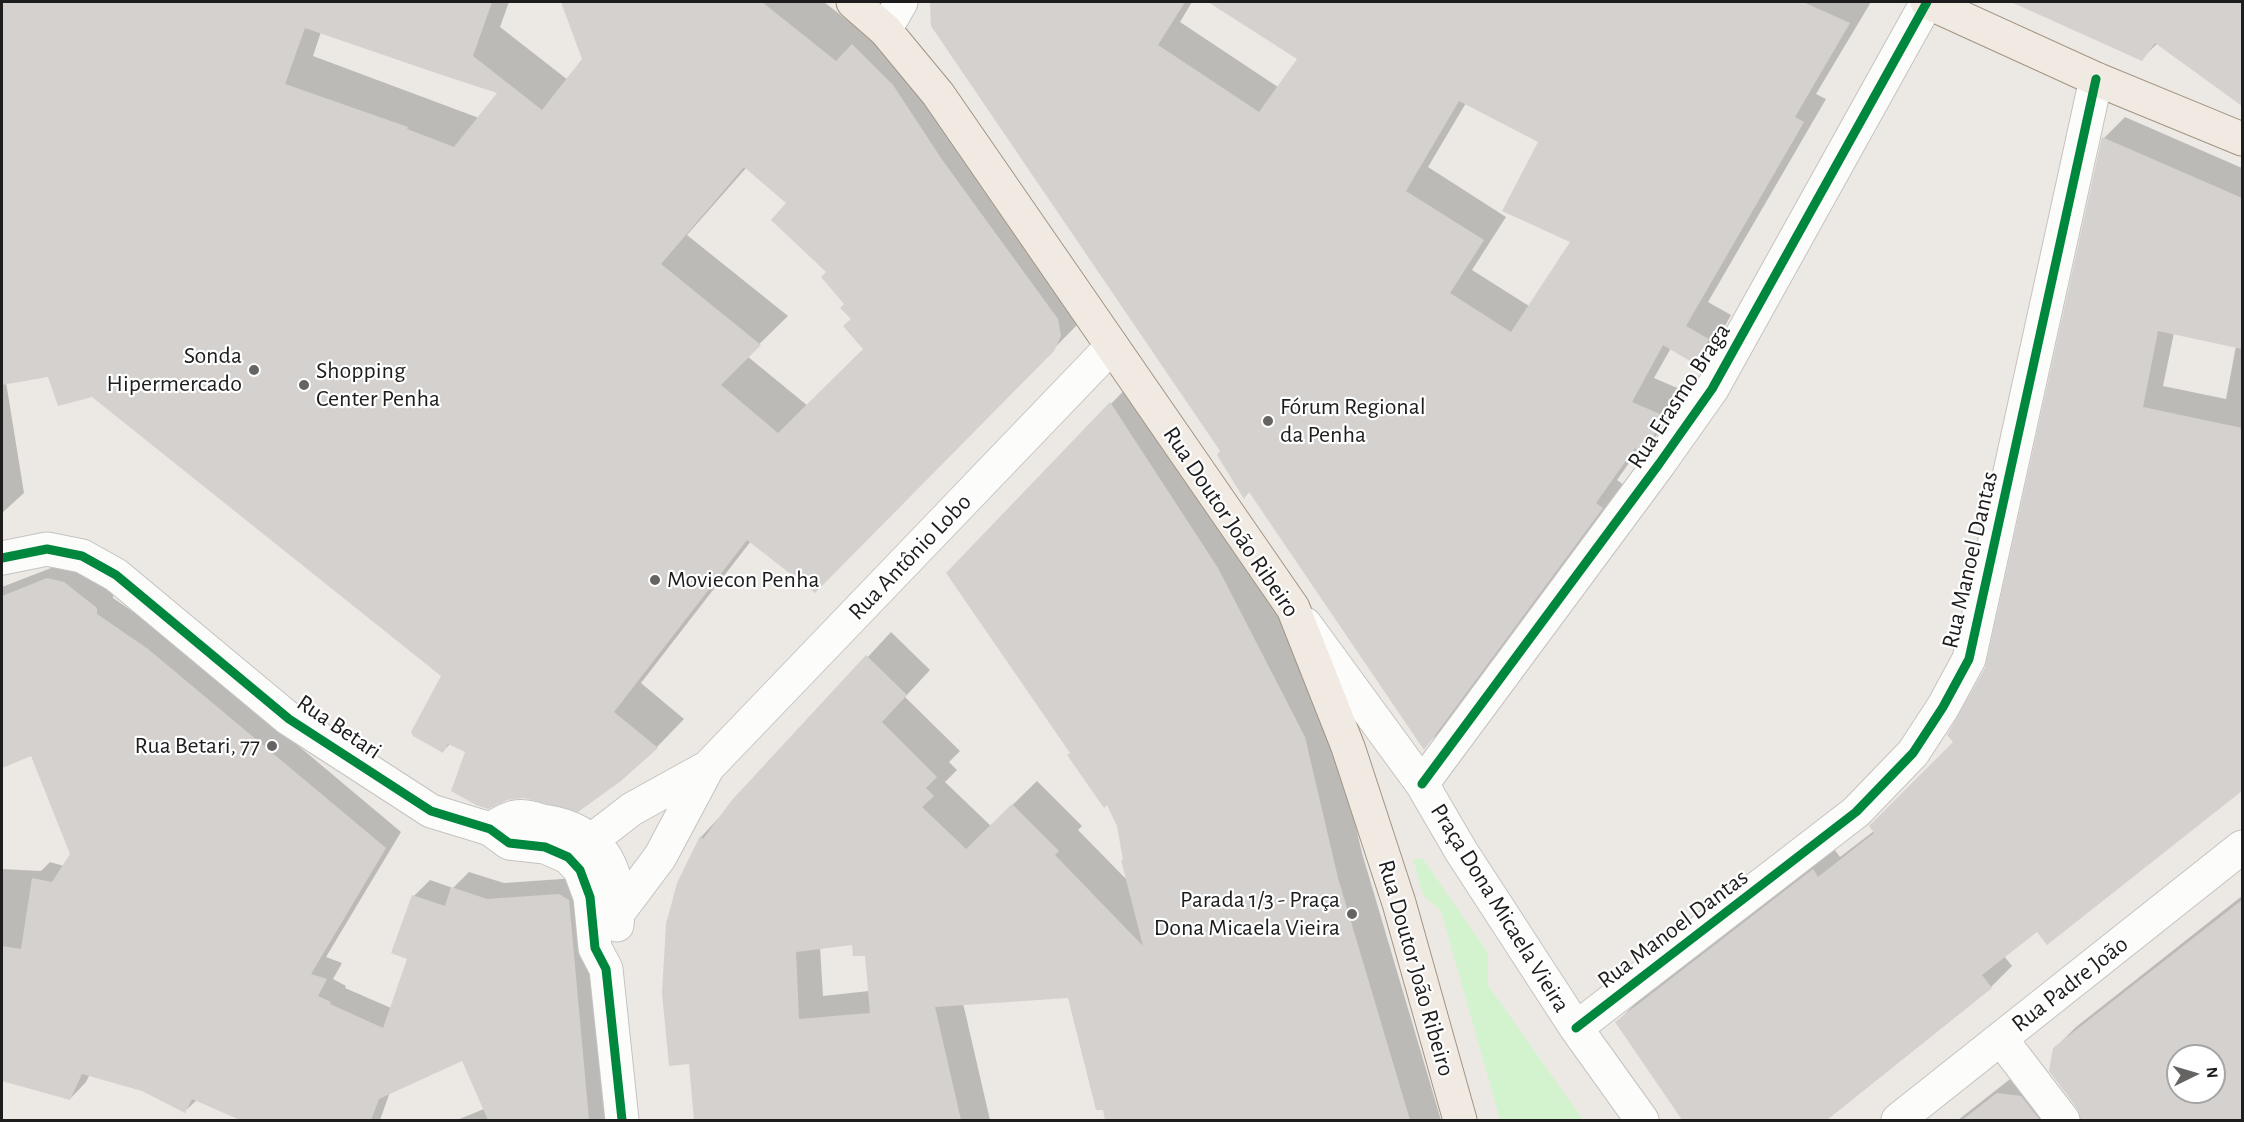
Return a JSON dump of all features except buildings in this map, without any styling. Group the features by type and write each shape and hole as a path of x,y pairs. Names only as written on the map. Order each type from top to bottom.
{"main road":[{"name":"Rua Doutor João Ribeiro","path":"853,2 885,30 938,94 1293,608 1348,747 1395,892 1460,1120"},
{"path":"1927,2 1964,9 2096,79 2242,139"}],"street":[{"path":"885,30 901,2"},
{"name":"Rua Erasmo Braga","path":"1422,784 1712,389 1927,2"},
{"name":"Rua Manoel Dantas","path":"1576,1028 1856,812 1913,753 1943,707 1969,659 2096,79"},
{"name":"Rua Antônio Lobo","path":"618,913 660,857 708,767 1112,346"},
{"name":"Rua Betari","path":"2,558 47,549 82,556 116,575 289,719 431,811 490,829 508,843 545,847 568,857 580,870 590,897 595,948 606,969"},
{"name":"Praça Dona Micaela Vieira","path":"1293,608 1422,784 1461,851 1576,1028 1642,1120"},
{"name":"Rua Antônio Lobo","path":"593,839 632,809 708,767"},
{"path":"490,829 516,817 560,823 593,839 605,853 615,879 618,913 615,945 606,969 622,1120"},
{"name":"Rua Padre João","path":"1898,1120 2242,847"},
{"path":"2001,1039 2063,1120"}],"green space":[{"path":"1413,859 1423,859 1488,953 1488,985 1583,1120 1500,1120 1441,911 1423,895"}],"cycle path":[{"path":"1422,784 1712,389 1927,2"},
{"path":"1576,1028 1856,812 1913,753 1943,707 1969,659 2096,79"},
{"path":"2,558 47,549 82,556 116,575 289,719 431,811 490,829 509,843 545,847 568,857 580,870 590,897 595,948 606,969 622,1120"}],"place":[{"name":"Sonda Hipermercado","path":"254,370"},
{"name":"Shopping Center Penha","path":"304,385"},
{"name":"Fórum Regional da Penha","path":"1268,421"},
{"name":"Moviecon Penha","path":"655,580"},
{"name":"Rua Betari, 77","path":"272,746"},
{"name":"Parada 1/3 - Praça Dona Micaela Vieira","path":"1352,914"}]}
